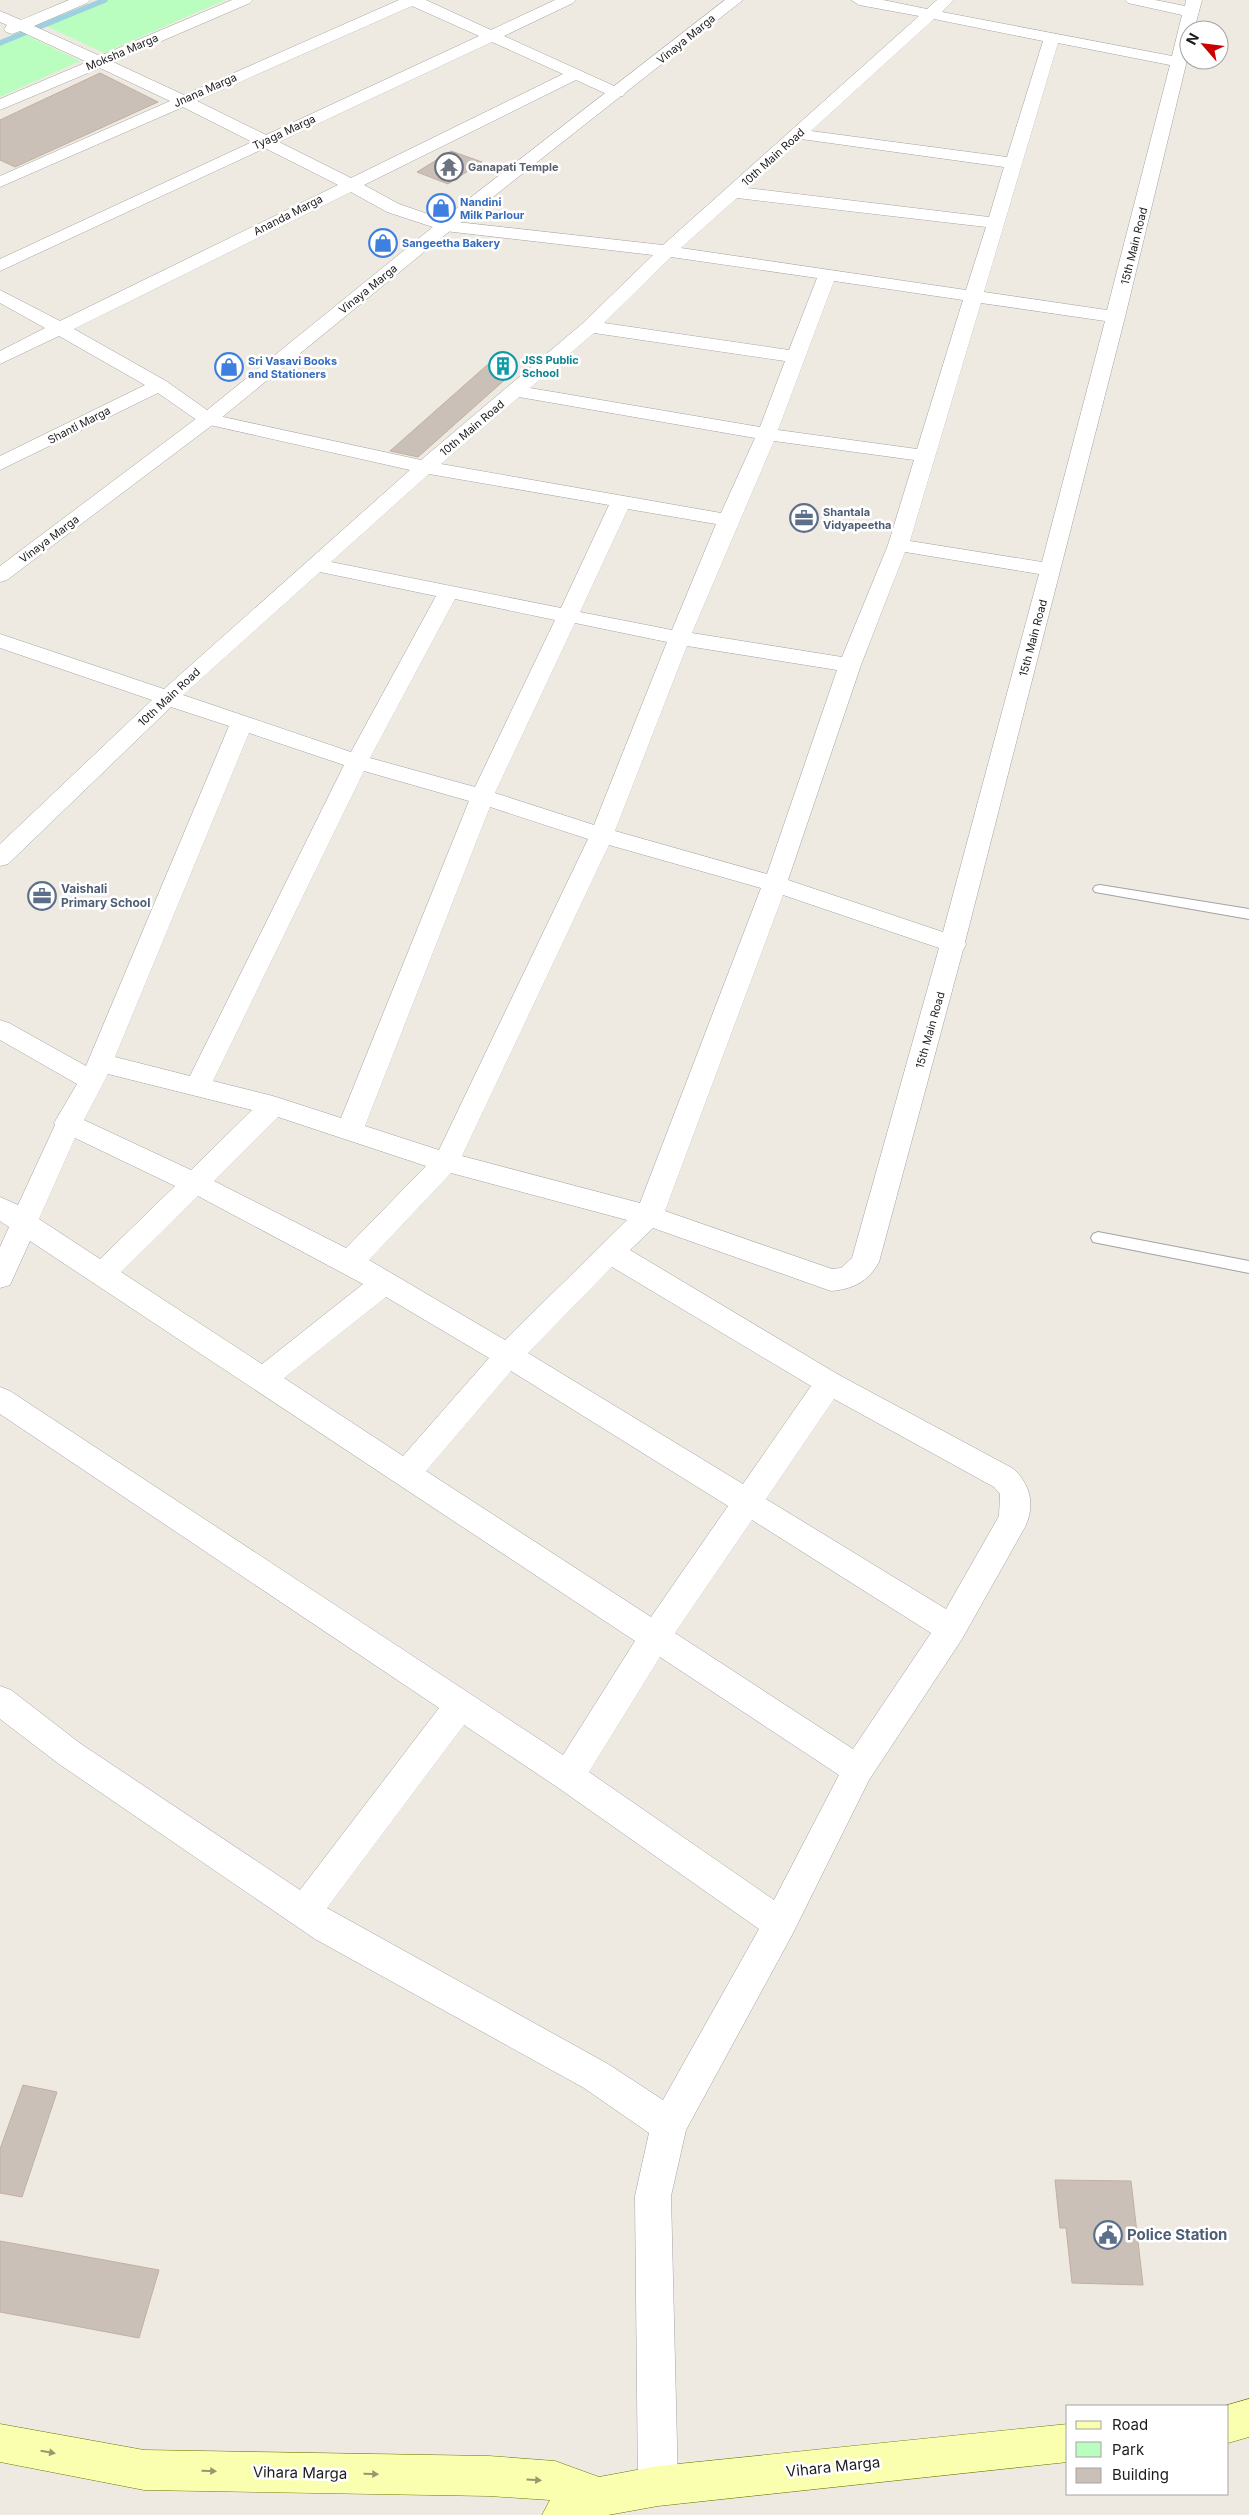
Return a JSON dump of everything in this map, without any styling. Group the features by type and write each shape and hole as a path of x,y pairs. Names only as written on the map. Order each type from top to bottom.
{"main road":[{"path":"1229,2424 1249,2418"},
{"path":"1229,2428 1249,2430"},
{"name":"Vihara Marga","path":"0,2443 144,2470 490,2476 555,2481 599,2497"},
{"name":"Vihara Marga","path":"562,2515 599,2497 658,2486 1066,2443"}],"street":[{"path":"0,34 29,29 82,0"},
{"name":"Moksha Marga","path":"0,105 245,0"},
{"path":"412,0 617,93"},
{"name":"Jnana Marga","path":"0,182 412,0"},
{"name":"Tyaga Marga","path":"0,266 568,0"},
{"name":"Vinaya Marga","path":"0,576 208,419 445,226 734,0"},
{"path":"859,0 1178,62"},
{"name":"10th Main Road","path":"0,858 168,697 425,467 590,326 667,251 946,0"},
{"path":"1133,0 1192,6"},
{"name":"15th Main Road","path":"649,1216 831,1280 847,1280 858,1272 865,1262 954,944 1116,317 1192,6"},
{"path":"0,16 182,100 350,184 393,208 445,226 667,251 1116,317"},
{"path":"406,1473 508,1355 610,1252 649,1216 775,884 850,665 898,545 994,223 1052,38"},
{"name":"Ananda Marga","path":"0,358 576,74"},
{"path":"799,134 1013,163"},
{"path":"734,192 994,223"},
{"path":"349,1263 446,1162 602,836 679,638 728,520 767,434 827,276"},
{"path":"0,295 159,385 208,419 425,467 728,520"},
{"path":"590,326 798,356"},
{"name":"Shanti Marga","path":"0,464 159,385"},
{"path":"516,391 767,434 925,456"},
{"path":"349,1132 482,797 569,616 622,500"},
{"path":"898,545 1051,570"},
{"path":"316,565 679,638 850,665"},
{"path":"198,1086 357,762 448,593"},
{"path":"0,640 357,762 482,797 602,836 775,884 954,944"},
{"path":"0,1277 26,1223 67,1123 95,1071 242,722"},
{"path":"0,1028 95,1071 198,1086 273,1106 446,1162 649,1216"},
{"path":"103,1273 273,1106"},
{"path":"67,1123 194,1183 384,1283 508,1355 951,1629"},
{"path":"0,1207 858,1770"},
{"path":"610,1252 829,1383 1004,1478 1013,1487 1018,1503 1014,1518 951,1629 858,1770 780,1924 669,2125 653,2196 658,2486"},
{"path":"263,1379 384,1283"},
{"path":"568,1776 655,1637 748,1504 829,1383"},
{"path":"0,1399 568,1776 780,1924"},
{"path":"0,1700 70,1754 328,1928 596,2076 669,2125"},
{"path":"304,1912 460,1704"}],"lane":[{"path":"1100,888 1249,914"},
{"path":"1098,1238 1249,1267"}],"green space":[{"path":"102,0 225,0 104,53 44,25"},
{"path":"22,33 80,61 0,97 0,42"}],"building":[{"path":"100,73 158,102 15,167 0,160 0,120"},
{"name":"Ganapati Temple","path":"451,151 482,162 448,184 417,172"},
{"path":"494,359 509,376 418,457 390,451"},
{"path":"23,2085 57,2092 22,2197 0,2193 0,2149"},
{"path":"1055,2180 1131,2181 1143,2285 1072,2283 1066,2228 1060,2228"},
{"path":"0,2241 159,2270 139,2338 0,2312"}],"waterway":[{"path":"0,43 105,0"}],"place":[{"name":"Ganapati Temple","path":"449,167"},
{"name":"Nandini Milk Parlour","path":"441,208"},
{"name":"Sangeetha Bakery","path":"383,243"},
{"name":"JSS Public School","path":"503,366"},
{"name":"Sri Vasavi Books and Stationers","path":"229,367"},
{"name":"Shantala Vidyapeetha","path":"804,518"},
{"name":"Vaishali Primary School","path":"42,896"},
{"name":"Police Station","path":"1108,2235"}]}
